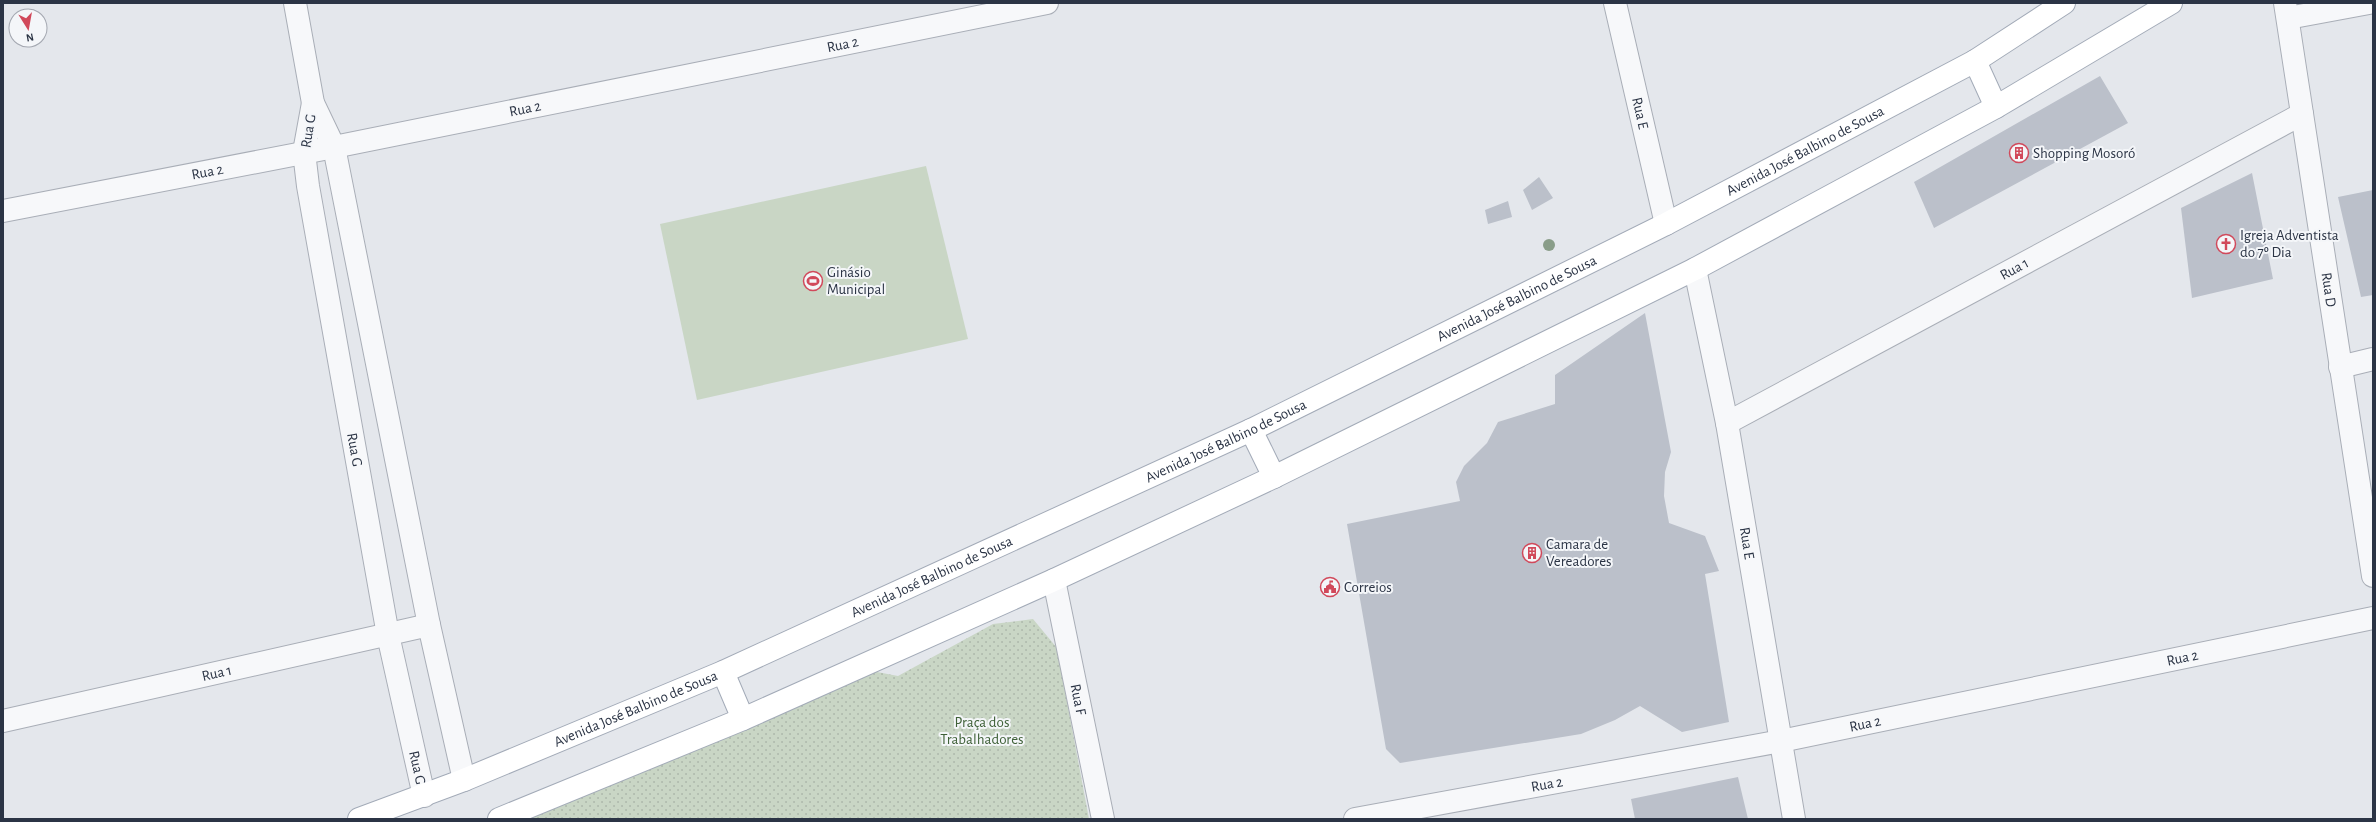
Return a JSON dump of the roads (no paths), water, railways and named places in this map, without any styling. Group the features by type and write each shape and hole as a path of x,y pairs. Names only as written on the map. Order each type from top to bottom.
{"main road":[{"name":"Avenida José Balbino de Sousa","path":"359,819 464,780 723,672 1251,430 1666,224 1975,61 2064,3"},
{"path":"499,819 743,719 1054,580 1274,477 1695,269 1996,107 2171,3"},
{"path":"1975,61 1996,107"},
{"path":"1251,430 1274,477"},
{"path":"723,672 743,719"}],"street":[{"name":"Rua G","path":"295,3 313,103 334,147 429,625 464,780"},
{"name":"Rua 2","path":"3,211 334,147 989,9 1047,3"},
{"name":"Rua E","path":"1615,3 1666,224"},
{"path":"2287,10 2369,3"},
{"name":"Rua D","path":"2287,10 2373,576"},
{"name":"Rua G","path":"313,103 304,152 308,186 388,635 424,796"},
{"name":"Rua 1","path":"1727,423 2302,114"},
{"name":"Rua E","path":"1695,269 1727,423 1794,819"},
{"path":"2340,366 2373,359"},
{"name":"Rua F","path":"1054,580 1103,819"},
{"name":"Rua 2","path":"1355,819 1781,741 2373,618"},
{"name":"Rua 1","path":"3,721 429,625"}],"place":[{"name":"Shopping Mosoró","path":"2019,153"},
{"name":"Igreja Adventista do 7º Dia","path":"2226,244"},
{"name":"Ginásio Municipal","path":"813,281"},
{"name":"Camara de Vereadores","path":"1532,553"},
{"name":"Correios","path":"1330,587"}],"park label":[{"name":"Praça dos Trabalhadores","path":"982,730"}]}
